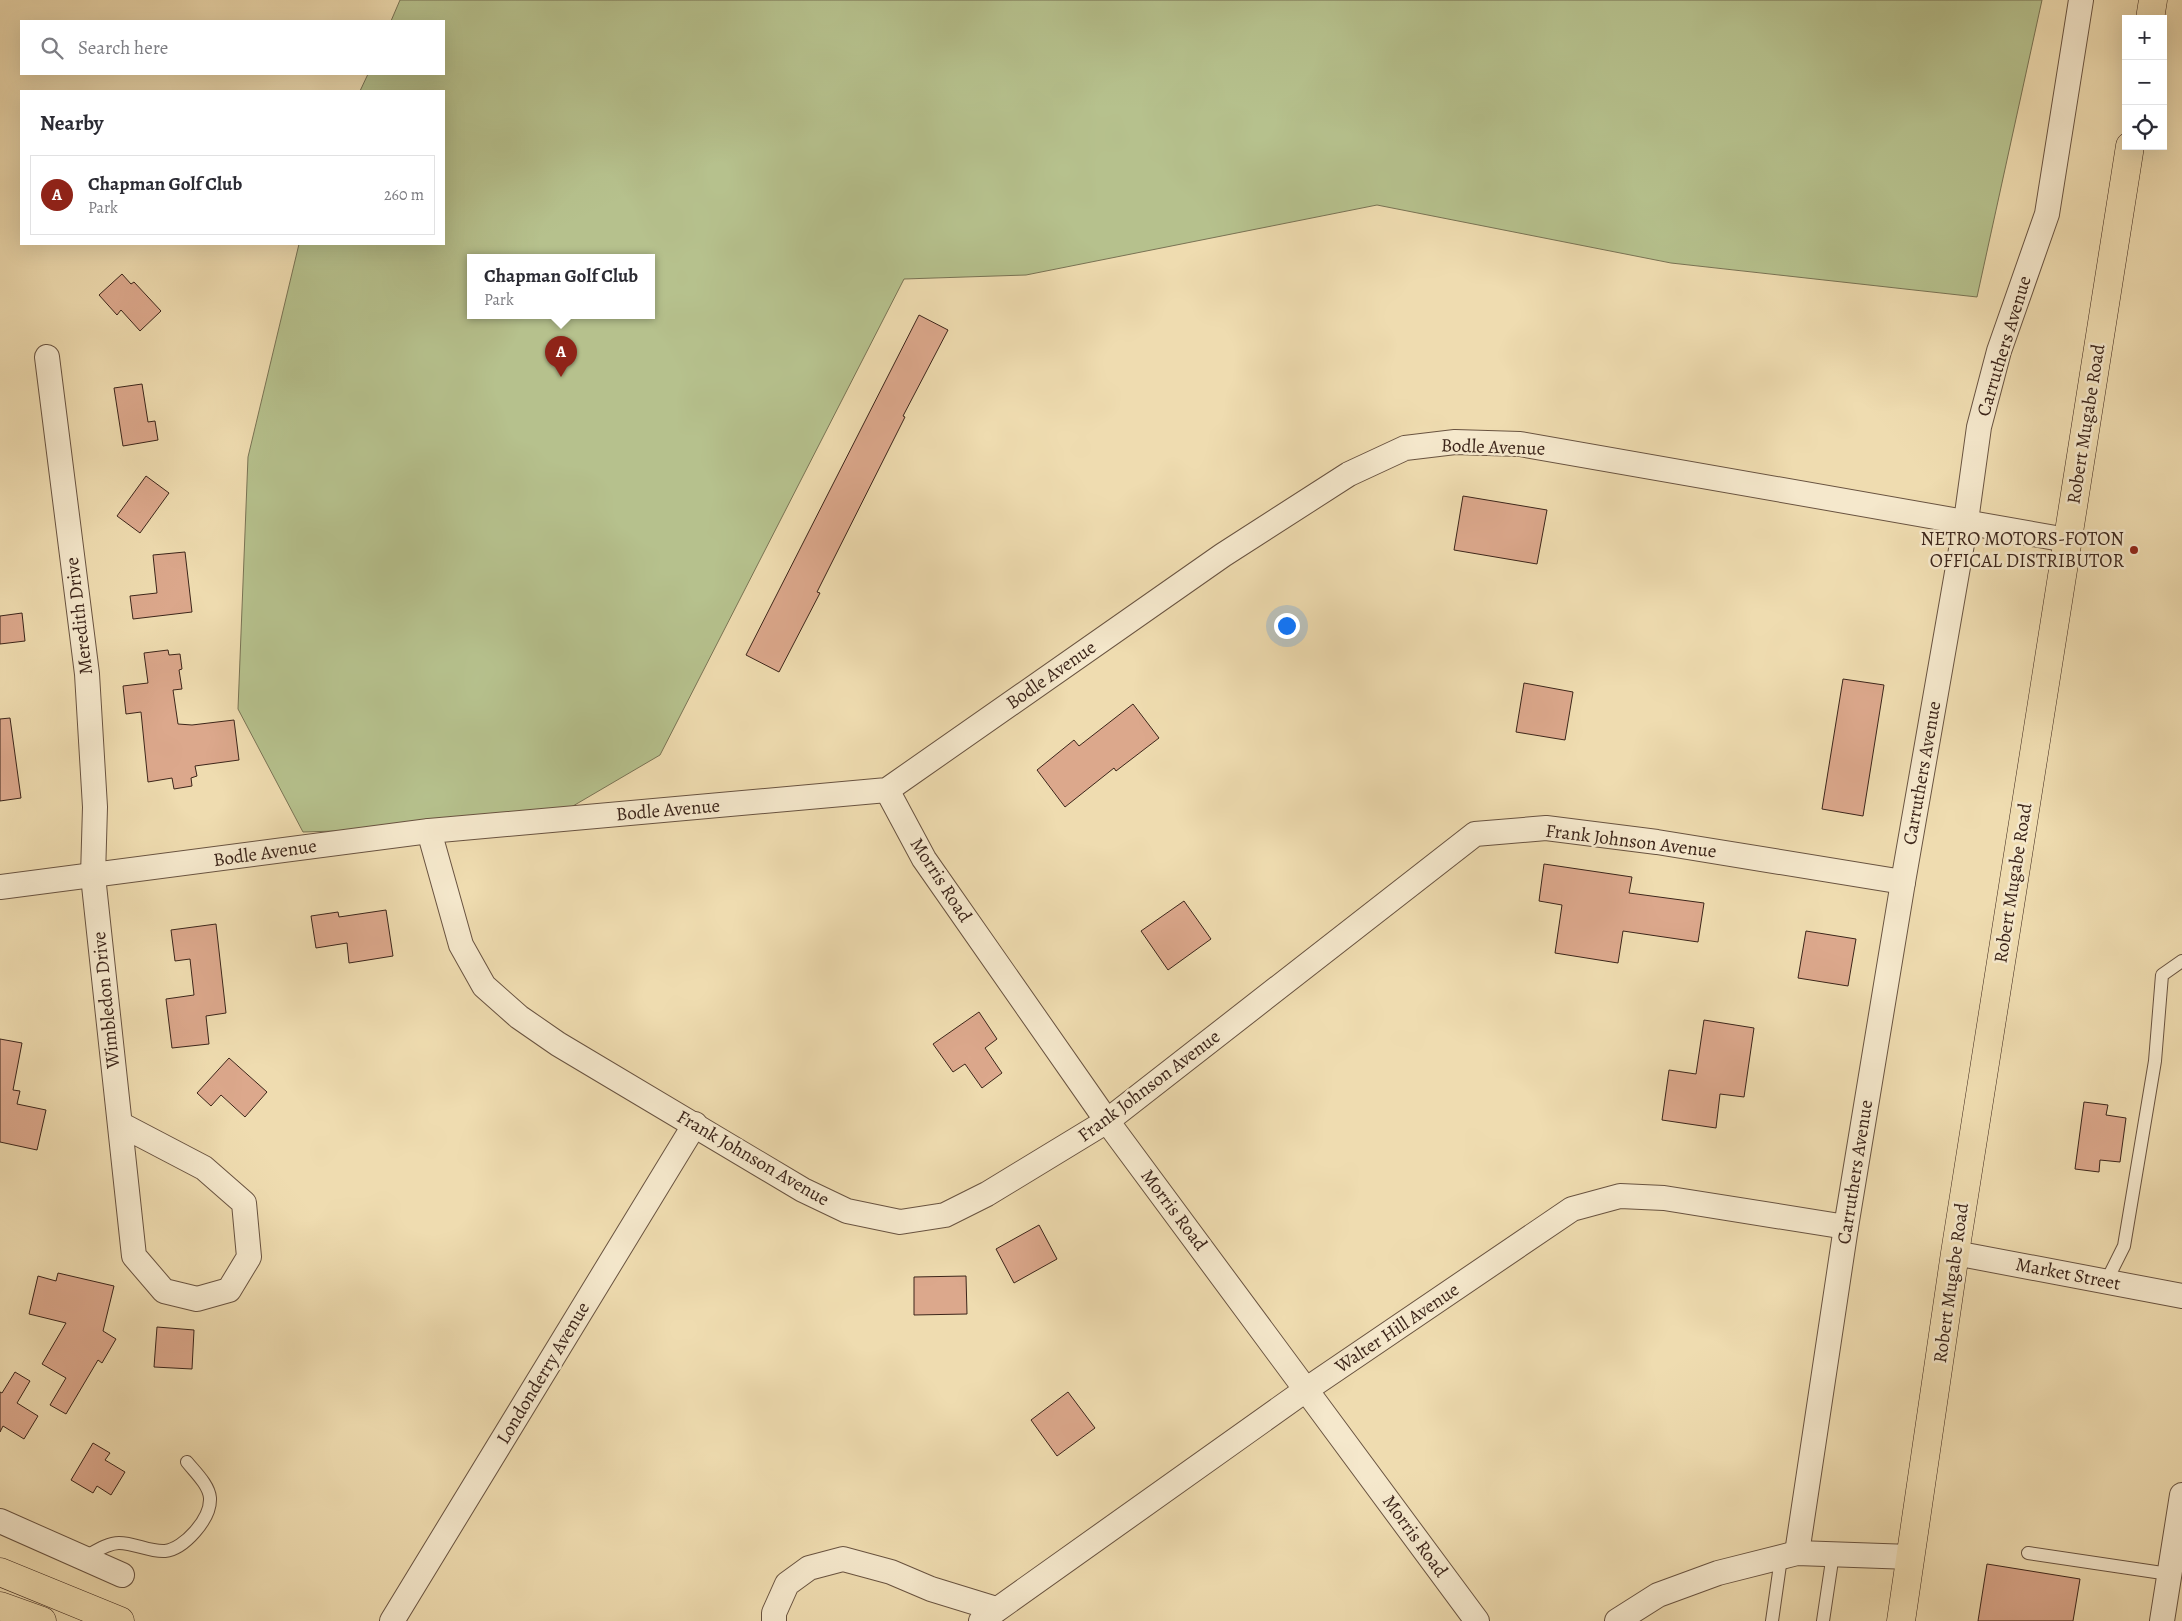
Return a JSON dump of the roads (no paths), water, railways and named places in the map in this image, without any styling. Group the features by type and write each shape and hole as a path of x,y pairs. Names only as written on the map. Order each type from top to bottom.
{"main road":[{"path":"2151,15 2153,0"},
{"name":"Robert Mugabe Road","path":"1902,1621 1955,1253 2129,150"},
{"path":"0,1572 120,1621"},
{"path":"0,1606 42,1621"}],"street":[{"name":"Carruthers Avenue","path":"1789,1556 1966,521 1979,427 1999,351 2047,214 2081,0"},
{"name":"Meredith Drive","path":"47,358 87,674 95,807 92,876"},
{"name":"Bodle Avenue","path":"0,887 429,831 886,790 1223,555 1349,474 1405,448 1455,442 1520,444 2067,540"},
{"name":"Morris Road","path":"886,790 924,859 1107,1121 1477,1621"},
{"name":"Frank Johnson Avenue","path":"429,831 461,945 484,986 519,1017 558,1044 804,1190 847,1211 900,1222 945,1216 987,1194 1107,1121 1475,834 1546,828 1657,842 1903,882"},
{"name":"Wimbledon Drive","path":"92,876 134,1256 164,1292 198,1299 228,1290 250,1257 244,1203 204,1168 120,1124"},
{"name":"Londonderry Avenue","path":"392,1621 694,1124"},
{"name":"Walter Hill Avenue","path":"774,1621 774,1613 787,1584 809,1568 843,1559 891,1572 988,1615 1307,1389 1572,1210 1620,1196 1664,1198 1846,1227"},
{"name":"Market Street","path":"1955,1253 2182,1296"},
{"path":"2162,1621 2182,1495"},
{"path":"0,1522 122,1575"},
{"path":"1617,1621 1658,1595 1718,1573 1789,1556 1833,1554 1911,1557"}],"lane":[{"path":"2106,1282 2124,1246 2155,1061 2162,975 2182,961"},
{"path":"83,1558 118,1543 152,1551 164,1551 174,1549 186,1541 198,1527 206,1512 210,1498 205,1486 187,1462"},
{"path":"2028,1553 2170,1574"},
{"path":"1823,1621 1833,1554"},
{"path":"1772,1621 1789,1556"}],"place":[{"name":"Chapman Golf Club","path":"561,377"},
{"name":"NETRO MOTORS-FOTON OFFICAL DISTRIBUTOR","path":"2134,550"}]}
